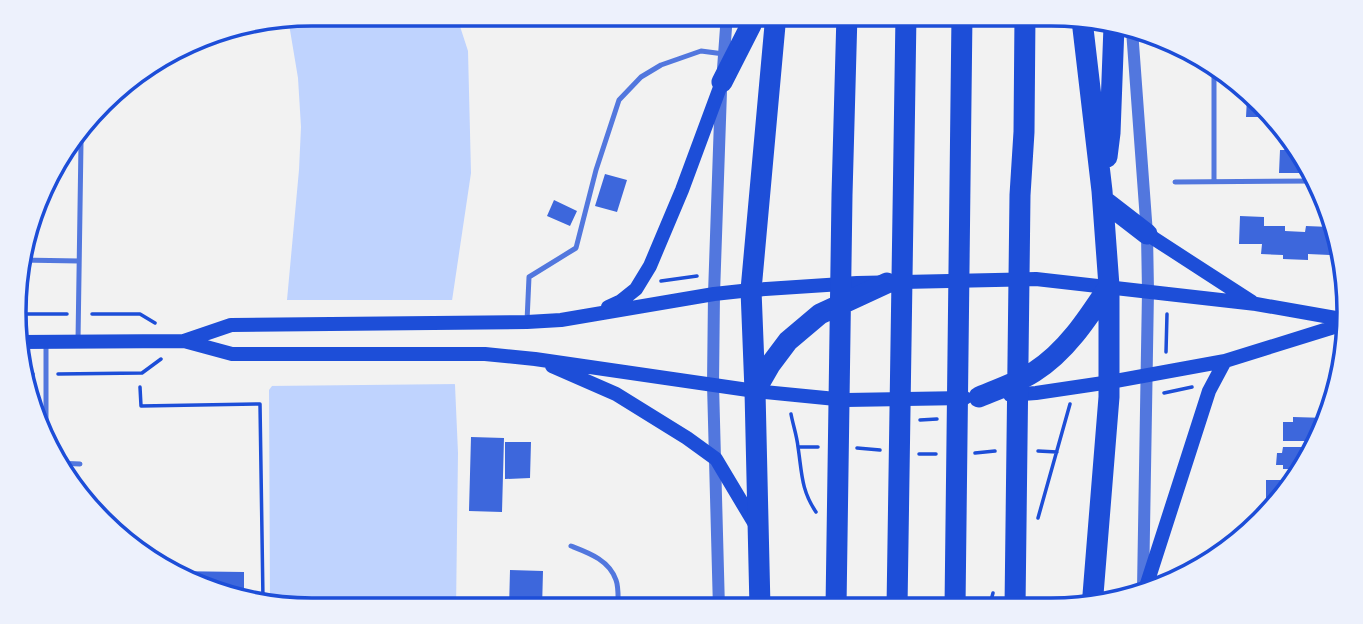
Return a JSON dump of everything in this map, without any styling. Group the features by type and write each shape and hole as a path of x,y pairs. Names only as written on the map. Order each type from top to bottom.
{"highway":[{"path":"722,82 750,26"},
{"path":"760,598 751,290 775,26"},
{"path":"836,598 847,26"},
{"path":"897,598 906,26"},
{"path":"954,598 962,26"},
{"path":"1015,598 1025,26"},
{"path":"1083,28 1103,195 1109,286 1110,382 1093,594"},
{"path":"1103,195 1110,133 1114,33"},
{"path":"1103,195 1147,234"},
{"path":"755,391 788,341 820,314 887,283"},
{"path":"979,397 1033,373 1055,356 1088,319 1109,286"}],"main road":[{"path":"594,314 621,301 636,289 650,266 682,190 722,82"},
{"path":"1147,234 1256,304"},
{"path":"184,341 231,325 527,322 561,320 751,290 1036,279 1256,304 1337,320"},
{"path":"28,342 184,341 232,354 485,354 755,391 846,400 979,397 1036,393 1110,382 1225,361 1336,325"},
{"path":"535,359 616,394 716,458 758,528"},
{"path":"1148,581 1209,391 1225,361"}],"street":[{"path":"719,598 713,384 714,294 726,26"},
{"path":"1133,38 1147,234 1144,583"}],"lane":[{"path":"527,322 529,277 576,248 596,170 620,100 641,77 661,65 701,51 724,54"},
{"path":"1214,77 1214,181"},
{"path":"78,341 81,143"},
{"path":"1175,182 1304,181"},
{"path":"31,260 79,261"},
{"path":"46,341 46,416"},
{"path":"70,464 80,464"},
{"path":"571,546 601,558 617,581 618,598"}],"path":[{"path":"657,281 697,276"},
{"path":"26,314 62,314"},
{"path":"93,314 140,314"},
{"path":"1166,352 1167,314"},
{"path":"64,374 142,373"},
{"path":"1164,393 1194,386"},
{"path":"140,387 141,406 260,404 263,593"},
{"path":"798,447 826,447"},
{"path":"854,448 888,452"},
{"path":"964,455 1000,450"},
{"path":"1034,451 1057,452"},
{"path":"912,454 938,454"}],"water":[{"path":"460,26 468,51 471,173 446,341 455,385 458,453 456,598 312,598 270,594 269,390 272,386 287,300 299,170 301,127 298,78 290,27"}],"pier":[{"path":"283,300 456,300 450,341 459,384 267,386"}],"building":[{"path":"1247,104 1259,116 1259,117 1246,117"},
{"path":"1280,150 1287,150 1300,173 1279,173"},
{"path":"605,174 627,180 617,212 595,206"},
{"path":"554,200 577,211 570,226 547,216"},
{"path":"1240,216 1264,217 1264,226 1285,226 1285,231 1305,232 1306,226 1324,227 1330,255 1308,254 1308,260 1283,259 1283,255 1261,254 1262,244 1239,244"},
{"path":"1293,417 1316,418 1305,441 1283,441 1283,422 1293,422"},
{"path":"471,437 504,438 502,512 469,511"},
{"path":"505,442 531,442 530,478 505,479"},
{"path":"1283,447 1302,447 1290,469 1276,465 1277,453 1282,453"},
{"path":"1266,480 1282,480 1268,498 1266,498"},
{"path":"510,570 543,571 542,598 509,598"},
{"path":"193,571 244,572 244,589"}]}
